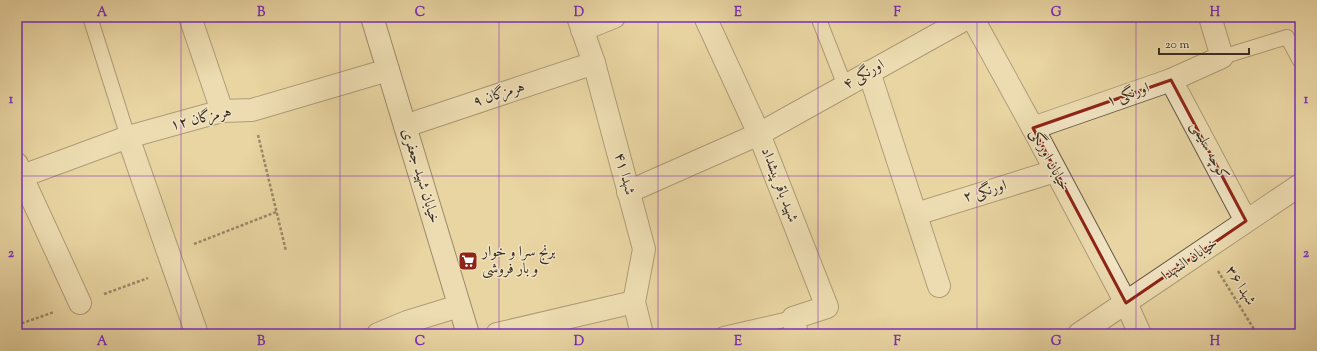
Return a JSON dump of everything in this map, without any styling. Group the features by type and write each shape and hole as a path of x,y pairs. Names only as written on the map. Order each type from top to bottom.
{"street":[{"path":"190,17 222,111"},
{"name":"خیابان شهید جعفری","path":"372,17 468,334"},
{"path":"580,24 614,17"},
{"name":"شهید باقر پیشداد","path":"705,17 759,134 827,307 795,326"},
{"name":"اورنگی ۴","path":"628,192 759,134 970,17"},
{"name":"خیابان اورنگی","path":"970,17 1033,128 1126,303 1140,334"},
{"path":"1210,17 1222,57"},
{"name":"شهدا ۴۱","path":"580,24 594,63 644,249 634,302 642,334"},
{"name":"اورنگی ۱","path":"1033,128 1171,80 1222,57"},
{"name":"هرمزگان ۹","path":"405,126 594,63"},
{"name":"هرمزگان ۱۲","path":"19,173 128,138 222,111 252,110 388,70"},
{"path":"869,72 940,286"},
{"name":"کوچه سلیمی","path":"1171,80 1246,221"},
{"path":"128,138 198,334"},
{"name":"اورنگی ۲","path":"916,214 1055,171"},
{"path":"19,173 80,303"},
{"name":"خیابان الشهدا","path":"1079,334 1300,185"},
{"path":"497,334 634,302"},
{"path":"378,334 407,322 459,306"}],"lane":[{"path":"90,17 128,138"},
{"path":"818,17 845,86"},
{"path":"1222,57 1287,37 1300,61"},
{"path":"723,334 795,326"}],"path":[{"path":"252,110 286,251"},
{"path":"174,269 194,244 276,212"},
{"name":"شهدا ۳۶","path":"1205,250 1257,334"}],"highlighted area":[{"path":"1171,80 1246,221 1126,303 1033,128"}],"place":[{"name":"برنج سرا و خوار و بار فروشی","path":"468,261"}]}
